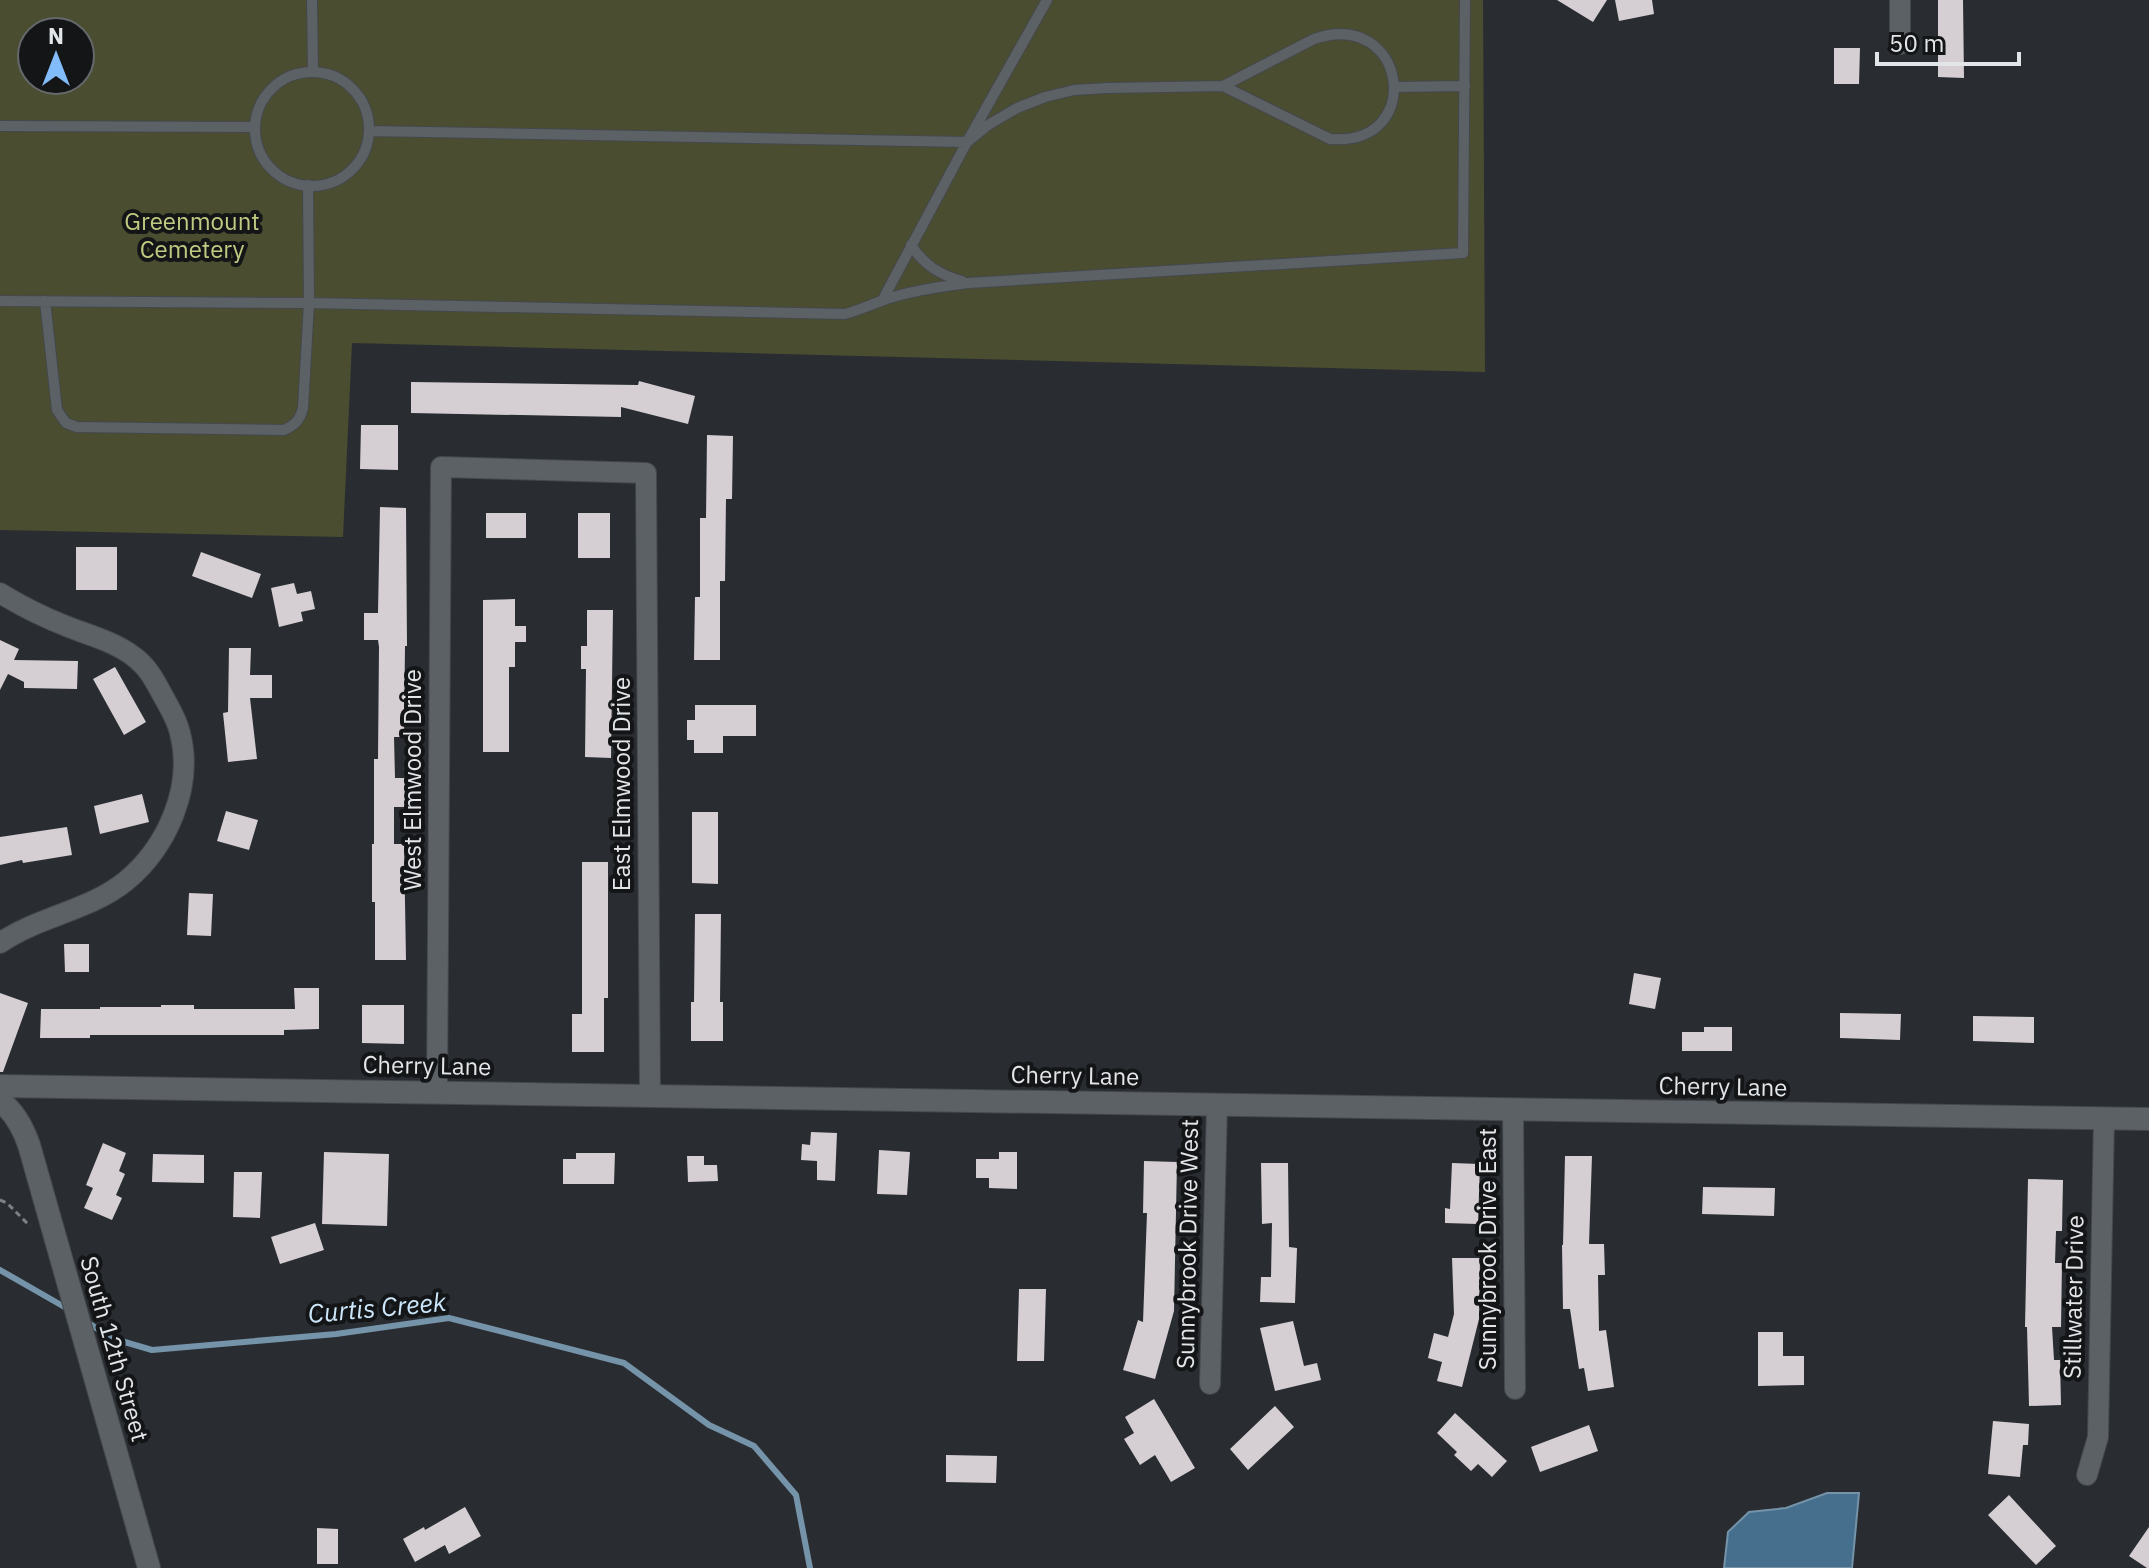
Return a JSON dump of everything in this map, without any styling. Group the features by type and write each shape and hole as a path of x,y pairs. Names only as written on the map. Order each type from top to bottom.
{"street":[{"path":"1900,0 1900,44"},
{"name":"East Elmwood Drive","path":"441,467 646,473 650,1095"},
{"name":"West Elmwood Drive","path":"437,1093 441,467"},
{"path":"0,593 62,625 113,644 142,663 175,717 184,766 173,817 154,851 139,869 110,892 23,929 0,943"},
{"name":"Cherry Lane","path":"0,1086 2149,1119"},
{"name":"South 12th Street","path":"0,1101 23,1128 29,1145 149,1568"},
{"name":"Sunnybrook Drive West","path":"1210,1384 1217,1105"},
{"name":"Sunnybrook Drive East","path":"1513,1109 1515,1389"},
{"name":"Stillwater Drive","path":"2087,1475 2098,1437 2104,1118"}],"lane":[{"path":"312,0 313,72"},
{"path":"882,301 1047,0"},
{"path":"0,301 309,303 845,314 937,287 968,283 1463,253 1465,0"},
{"path":"369,131 967,142 1017,108 1045,97 1074,90 1223,86 1314,39 1345,33 1375,45 1386,57 1395,87 1392,105 1385,119 1374,130 1345,141 1330,139 1223,86"},
{"path":"313,72 338,78 351,87 364,106 369,131 362,156 351,170 337,180 320,185 294,183 279,175 266,162 259,148 255,127 265,97 275,86 288,77 313,72"},
{"path":"1395,87 1465,86"},
{"path":"0,126 255,127"},
{"path":"45,301 57,410 66,423 77,427 284,430 300,418 303,408 309,303 308,185"},
{"path":"911,245 920,259 934,270 968,283"}],"green space":[{"name":"Greenmount Cemetery","path":"0,0 1483,0 1485,372 352,343 343,537 0,530"}],"water":[{"path":"1827,1493 1859,1493 1852,1568 1724,1568 1728,1532 1749,1512 1786,1508"}],"building":[{"path":"1557,0 1607,0 1593,22"},
{"path":"1615,0 1652,0 1654,14 1619,21"},
{"path":"1938,0 1963,0 1964,78 1938,77"},
{"path":"1834,48 1860,48 1859,84 1834,84"},
{"path":"639,381 695,396 688,424 621,407 621,417 411,413 411,382 638,385"},
{"path":"361,425 398,425 398,470 360,469"},
{"path":"707,435 733,436 732,499 726,499 725,581 720,581 720,660 694,660 695,597 700,597 700,518 706,518"},
{"path":"380,507 406,508 404,737 394,737 395,778 408,778 408,807 394,807 394,844 404,844 406,960 375,960 372,844 374,759 378,759 379,647 378,640 364,640 364,613 378,613"},
{"path":"486,513 526,513 526,538 486,538"},
{"path":"578,513 610,513 610,558 578,558"},
{"path":"76,547 117,547 117,590 76,590"},
{"path":"201,552 261,574 252,598 192,576"},
{"path":"294,583 297,594 311,591 315,609 301,612 303,621 279,627 271,588"},
{"path":"515,599 515,626 526,626 526,642 515,642 515,667 509,667 509,752 483,752 483,600"},
{"path":"587,610 613,610 611,758 585,757 586,669 581,669 581,646 587,646"},
{"path":"0,640 19,649 14,660 78,661 77,689 24,688 24,682 8,674 0,690"},
{"path":"229,648 251,648 250,675 272,675 272,698 250,698 257,759 228,762 223,713 228,712"},
{"path":"115,667 146,722 124,735 93,679"},
{"path":"695,705 756,705 756,736 723,736 723,753 694,753 694,740 687,740 687,720 695,720"},
{"path":"142,794 149,822 100,834 94,806"},
{"path":"226,811 258,820 249,850 217,841"},
{"path":"692,812 718,812 718,884 692,883"},
{"path":"67,827 72,855 0,865 0,837"},
{"path":"582,862 608,862 608,998 604,998 604,1052 572,1052 572,1014 582,1014"},
{"path":"189,893 213,894 211,936 187,935"},
{"path":"695,914 721,914 723,1041 691,1041"},
{"path":"64,944 89,944 89,972 65,972"},
{"path":"1634,973 1661,978 1655,1009 1629,1004"},
{"path":"294,988 319,988 319,1029 284,1030 284,1035 40,1038 41,1009 194,1005 194,1009 295,1009"},
{"path":"0,993 28,1003 3,1072 0,1072"},
{"path":"362,1005 404,1005 404,1044 362,1043"},
{"path":"1840,1013 1901,1014 1900,1040 1840,1038"},
{"path":"1973,1016 2034,1017 2034,1043 1973,1041"},
{"path":"1704,1027 1732,1027 1732,1051 1682,1051 1682,1032 1704,1032"},
{"path":"811,1132 837,1133 835,1181 817,1180 817,1161 801,1160 802,1144 810,1145"},
{"path":"103,1143 126,1153 119,1171 125,1174 116,1195 122,1198 112,1220 84,1208 93,1188 86,1185"},
{"path":"879,1150 910,1152 907,1195 877,1194"},
{"path":"324,1152 389,1154 387,1226 322,1224"},
{"path":"999,1152 1017,1152 1017,1189 989,1188 989,1178 976,1178 976,1159 999,1159"},
{"path":"576,1153 615,1153 614,1184 563,1184 563,1159 576,1159"},
{"path":"153,1154 204,1155 204,1183 152,1182"},
{"path":"687,1156 704,1156 704,1165 717,1165 718,1181 688,1182"},
{"path":"1565,1156 1592,1156 1589,1244 1604,1244 1605,1275 1598,1275 1599,1331 1606,1330 1614,1387 1588,1391 1584,1368 1579,1369 1570,1309 1563,1309"},
{"path":"1144,1161 1177,1162 1174,1311 1155,1379 1123,1370 1138,1320 1143,1322 1147,1213 1143,1213"},
{"path":"1261,1163 1288,1163 1289,1247 1297,1248 1295,1303 1260,1302 1261,1277 1271,1277 1272,1223 1262,1224"},
{"path":"1452,1163 1480,1164 1478,1224 1445,1223 1445,1208 1450,1209"},
{"path":"234,1172 262,1172 260,1218 233,1217"},
{"path":"2028,1179 2063,1180 2062,1231 2056,1231 2055,1263 2062,1263 2061,1327 2052,1327 2054,1360 2060,1360 2061,1405 2029,1406 2025,1327"},
{"path":"1703,1187 1775,1188 1774,1216 1702,1214"},
{"path":"315,1223 324,1250 280,1264 271,1237"},
{"path":"1452,1258 1480,1258 1479,1319 1462,1387 1437,1381 1442,1362 1428,1358 1434,1333 1448,1337 1454,1314"},
{"path":"1019,1289 1046,1289 1044,1361 1017,1361"},
{"path":"1293,1321 1304,1366 1317,1363 1321,1380 1275,1391 1260,1328"},
{"path":"1758,1332 1783,1332 1783,1356 1804,1356 1804,1385 1758,1386"},
{"path":"1154,1399 1195,1468 1171,1482 1155,1455 1140,1465 1124,1439 1134,1433 1125,1417"},
{"path":"1275,1406 1294,1427 1248,1470 1230,1449"},
{"path":"1455,1413 1507,1461 1492,1477 1478,1464 1471,1471 1437,1433"},
{"path":"1993,1421 2029,1424 2028,1445 2023,1445 2020,1477 1988,1474"},
{"path":"1589,1425 1598,1451 1540,1472 1531,1447"},
{"path":"946,1455 997,1456 996,1483 946,1482"},
{"path":"2009,1495 2056,1546 2036,1565 1988,1515"},
{"path":"465,1507 481,1536 449,1554 445,1545 415,1562 403,1539"},
{"path":"2149,1527 2149,1568 2147,1568 2129,1556"},
{"path":"317,1528 338,1529 338,1564 317,1564"}],"waterway":[{"name":"Curtis Creek","path":"0,1270 68,1309"},
{"name":"Curtis Creek","path":"87,1322 111,1338 152,1350 336,1334 449,1318 624,1363 709,1425 754,1446 796,1495 810,1568"}]}
